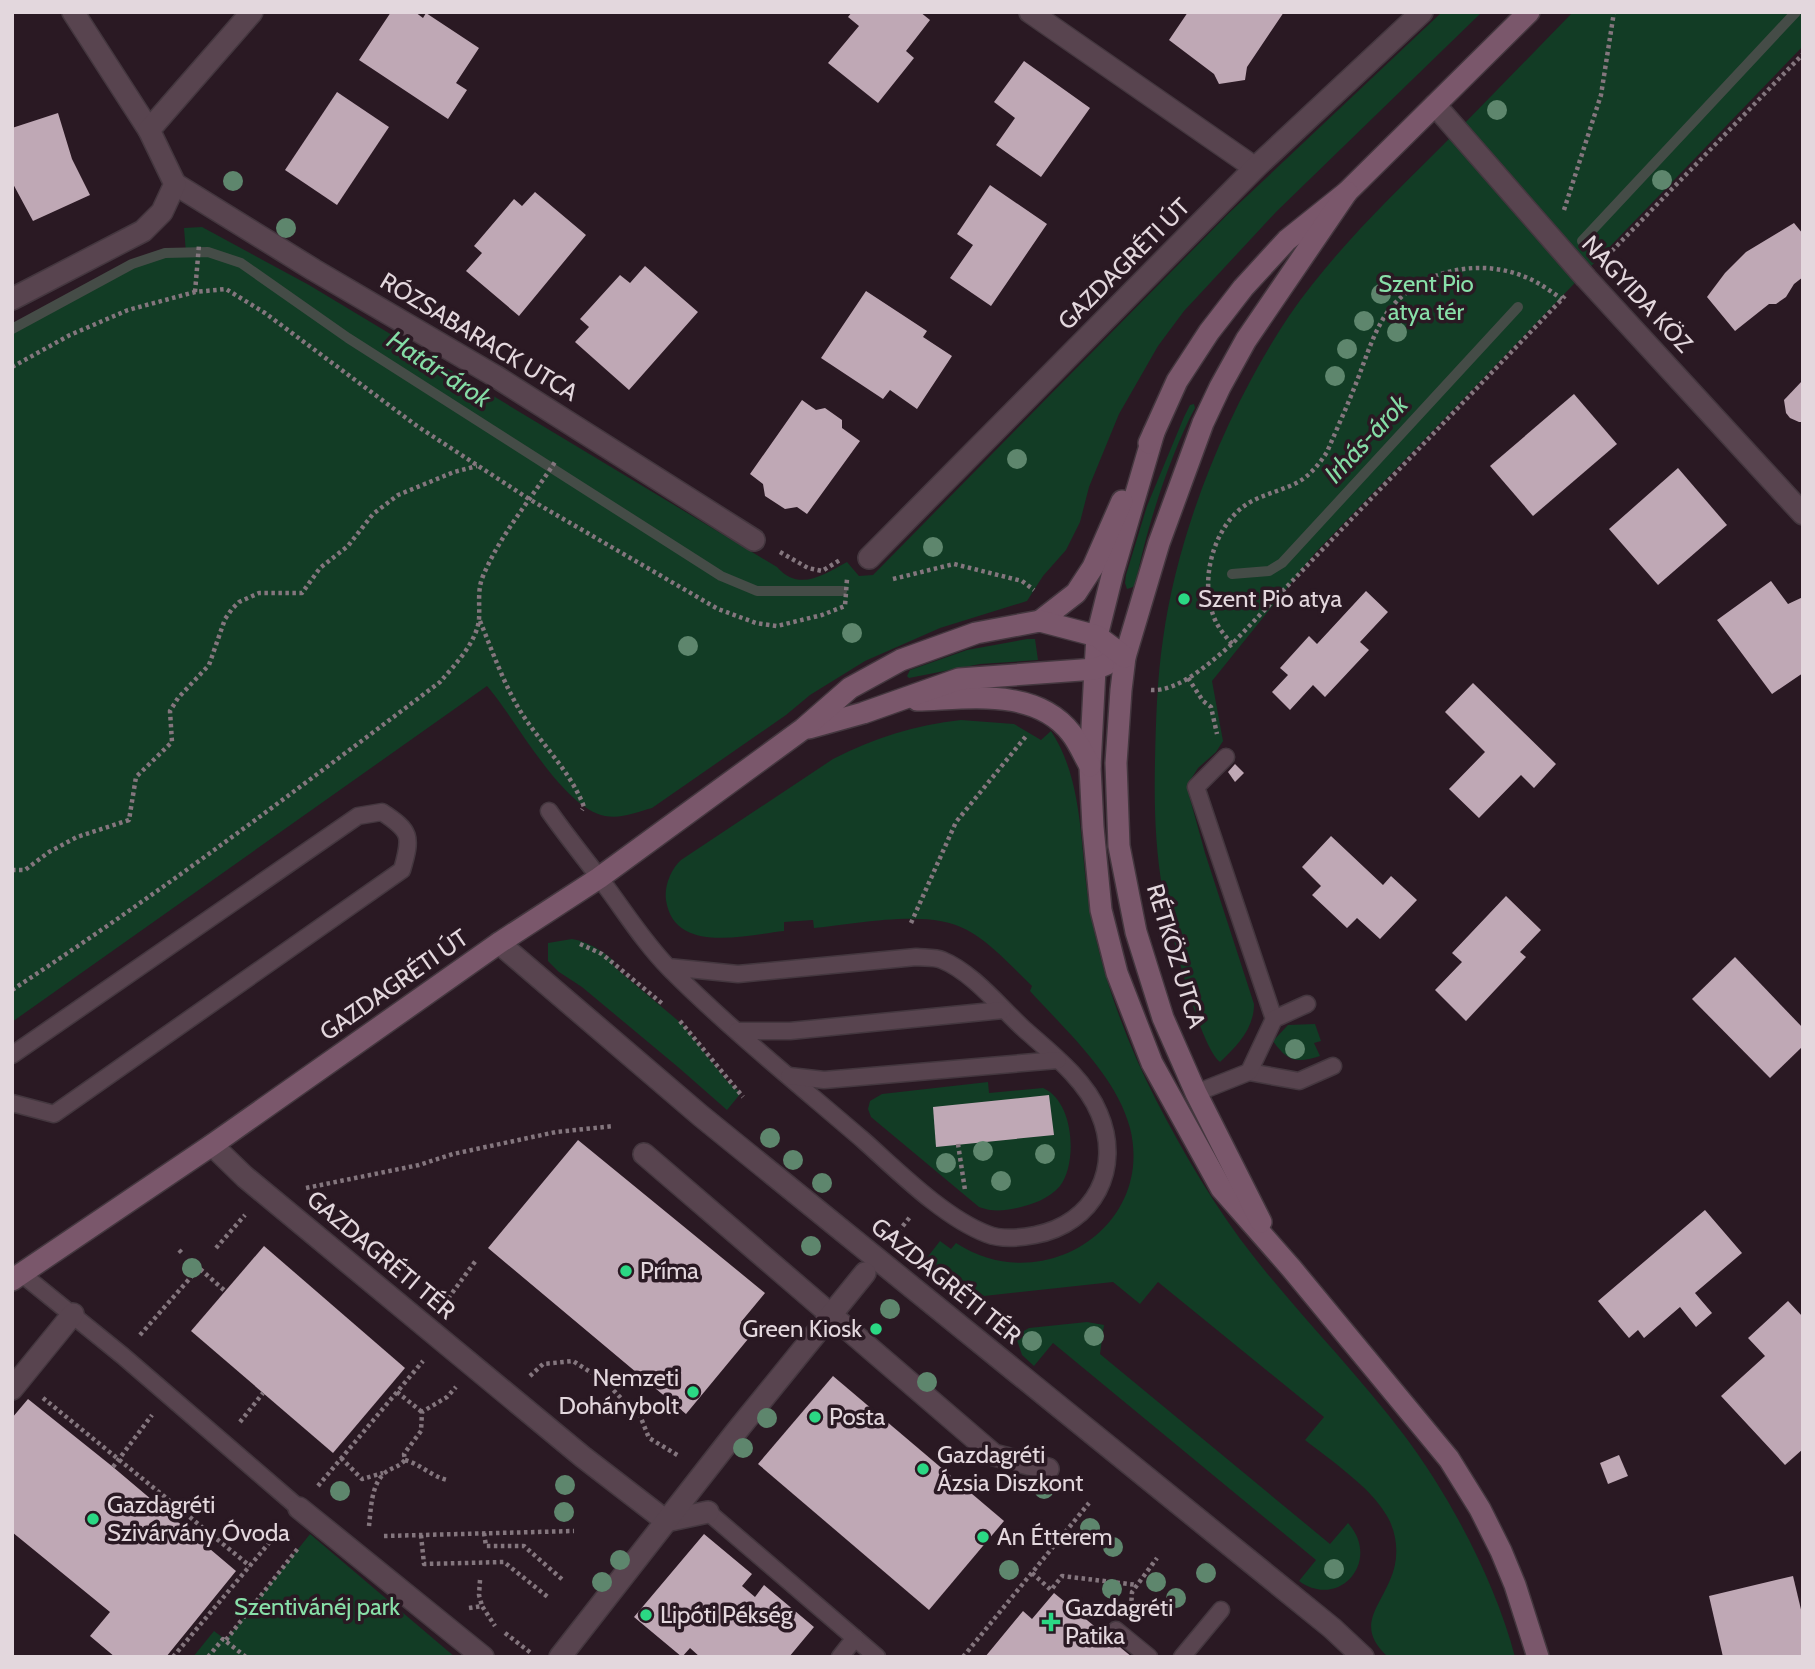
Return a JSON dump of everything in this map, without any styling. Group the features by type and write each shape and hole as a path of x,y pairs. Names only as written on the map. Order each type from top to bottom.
{"street":[{"path":"12,299 143,231 162,212 175,184 149,130 73,12"},
{"path":"149,130 252,12"},
{"path":"1030,12 1255,168"},
{"name":"GAZDAGRÉTI ÚT","path":"869,558 1255,168 1422,12"},
{"name":"GAZDAGRÉTI ÚT","path":"1040,621 1076,593 1093,567 1177,381 1209,332 1243,288 1287,240 1348,192 1529,12"},
{"name":"NAGYIDA KÖZ","path":"1435,106 1586,278 1803,514"},
{"name":"RÓZSABARACK UTCA","path":"175,184 326,277 507,383 754,540"},
{"name":"GAZDAGRÉTI ÚT","path":"1125,657 1159,543 1203,423 1220,387 1273,298 1348,192"},
{"name":"GAZDAGRÉTI ÚT","path":"1095,669 1097,636 1154,432"},
{"name":"GAZDAGRÉTI ÚT","path":"17,1277 212,1145 499,943 599,878 803,730 850,688 901,660 976,633 1040,621 1097,636 1125,657"},
{"name":"GAZDAGRÉTI ÚT","path":"803,730 863,713 958,679 1095,669 1125,657"},
{"name":"RÉTKÖZ UTCA","path":"1125,657 1116,763 1119,846 1136,932 1163,1018 1196,1093 1275,1249"},
{"name":"RÉTKÖZ UTCA","path":"1095,669 1090,768 1101,910 1117,973 1152,1063 1221,1188 1449,1459 1480,1509 1501,1551 1538,1657"},
{"name":"RÉTKÖZ UTCA","path":"901,700 994,698 1023,702 1047,712 1071,732 1090,768"},
{"name":"GAZDAGRÉTI TÉR","path":"499,943 705,1119 1332,1628 1363,1657"},
{"name":"GAZDAGRÉTI TÉR","path":"212,1145 266,1195 583,1457 666,1521"},
{"path":"644,1154 994,1455 1048,1469"},
{"path":"560,1657 865,1273"},
{"path":"16,1384 73,1314"},
{"path":"299,1508 483,1657"},
{"path":"666,1521 708,1512"}],"lane":[{"path":"1225,759 1196,787 1274,1019"},
{"path":"549,811 668,967 926,1196 989,1235 1009,1238 1027,1237 1063,1227 1092,1203 1107,1166 1107,1142 1100,1113 1083,1087 1058,1060 964,972 940,959 916,957 738,974 668,967"},
{"path":"12,1055 358,816 382,812 402,825 409,846 402,870 54,1114 12,1103"},
{"path":"1249,1072 1274,1019 1307,1004"},
{"path":"737,1031 790,1031 1003,1010"},
{"path":"788,1076 824,1080 1058,1060"},
{"path":"1196,1093 1249,1072 1299,1081 1333,1066"},
{"path":"17,1277 73,1314 299,1508"},
{"path":"708,1512 877,1657"},
{"path":"1182,1657 1221,1610"},
{"path":"1116,1630 1149,1657"},
{"path":"840,1657 855,1637"}],"path":[{"path":"1552,240 1570,195 1601,96 1614,12"},
{"path":"1151,682 1150,692 1188,678 1207,666 1231,644 1562,299 1586,278 1803,54"},
{"path":"195,292 199,245"},
{"path":"1231,644 1216,622 1210,604 1208,583 1217,539 1231,518 1245,505 1263,495 1294,485 1316,468 1327,452 1377,329 1399,299 1419,284 1436,276 1476,267 1511,272 1532,279 1562,299"},
{"path":"12,367 70,335 128,310 195,292 226,289 265,313 417,426 477,466 718,609 756,623 777,626 822,615 845,606 848,590 847,568"},
{"path":"555,462 492,556 481,580 478,607 479,620 515,702 541,742 565,769 584,807 567,837"},
{"path":"12,870 26,870 48,852 77,837 129,820 136,777 172,743 170,711 178,698 209,665 225,619 239,602 259,593 302,593 320,569 348,546 373,514 398,495 454,472 477,466"},
{"path":"754,540 764,542 807,568 822,571 856,547 869,558"},
{"path":"885,581 954,564 1021,581 1035,591"},
{"path":"832,566 839,567"},
{"path":"12,990 66,955 440,682 465,652 479,620"},
{"path":"1188,678 1203,701 1211,707 1225,759"},
{"path":"911,923 956,822 1032,729"},
{"path":"580,944 602,954 665,1007"},
{"path":"676,1015 743,1097"},
{"path":"216,1248 266,1195 406,1168 453,1154 556,1132 614,1126"},
{"path":"958,1144 964,1185"},
{"path":"888,1245 912,1213"},
{"path":"173,1657 397,1392 477,1259"},
{"path":"122,1356 199,1268 225,1292"},
{"path":"508,1395 543,1364 573,1361 606,1382 630,1408 639,1413 649,1438 705,1472"},
{"path":"422,1412 447,1397 475,1367"},
{"path":"16,1384 119,1459 250,1566"},
{"path":"397,1392 422,1412"},
{"path":"223,1443 263,1393"},
{"path":"113,1467 167,1395"},
{"path":"341,1458 362,1479 400,1466 404,1454 421,1431 422,1412"},
{"path":"404,1460 413,1462 436,1478 447,1480"},
{"path":"369,1529 372,1498 384,1473"},
{"path":"963,1657 1090,1503"},
{"path":"382,1536 574,1531"},
{"path":"484,1533 486,1546 524,1546 564,1581"},
{"path":"421,1535 424,1564 505,1562 549,1598"},
{"path":"208,1657 223,1639 226,1640 301,1544"},
{"path":"1116,1630 1130,1613 1132,1592 1157,1558"},
{"path":"1032,1573 1051,1590 1062,1576 1137,1585"},
{"path":"480,1580 479,1595 482,1606"},
{"path":"226,1640 246,1657"}],"green space":[{"path":"1442,12 1482,12 1276,212 1184,311 1158,346 1119,414 1089,487 1080,522 1066,550 1043,576 1027,601 940,628 865,661 810,695 786,715 652,808 623,816 605,816 588,809 572,797 540,760 487,686 12,1022 12,329 132,264 165,253 186,253 184,228 202,227 309,285 794,579 811,579 847,562 859,576 873,575 1229,213"},
{"name":"Szent Pio atya tér","path":"1573,12 1803,12 1803,46 1315,553 1212,681 1223,741 1191,779 1189,795 1254,1004 1248,1029 1220,1062 1203,1033 1178,955 1163,892 1156,826 1156,730 1161,654 1170,598 1193,513 1226,429 1246,390 1289,316 1306,293 1362,227"},
{"path":"1194,404 1195,408 1160,493 1136,582 1133,587 1127,589 1126,575 1147,506 1184,417 1190,405"},
{"path":"1035,639 1038,660 980,664 909,678 907,676 910,670 967,650"},
{"path":"961,720 1014,724 1041,740 1051,731 1062,752 1076,797 1087,892 1102,963 1135,1056 1156,1100 1201,1181 1240,1239 1386,1412 1438,1485 1484,1570 1515,1657 1388,1657 1378,1646 1371,1628 1375,1610 1393,1572 1396,1555 1393,1529 1385,1513 1370,1493 1305,1440 1324,1417 1158,1282 1140,1304 1113,1282 984,1296 952,1290 919,1268 940,1241 951,1249 956,1243 989,1258 1023,1263 1055,1258 1084,1244 1108,1223 1125,1196 1133,1164 1130,1128 1114,1090 1074,1038 1030,991 1032,986 993,948 967,930 951,923 933,920 892,919 814,928 813,920 784,922 784,931 714,938 682,929 672,917 666,900 666,889 671,873 681,860 833,759 895,734 927,725"},
{"path":"572,939 589,944 609,957 619,971 682,1024 727,1081 741,1093 727,1110 548,961 548,943"},
{"path":"1315,1024 1321,1041 1314,1043 1320,1056 1304,1060 1293,1059 1283,1053 1273,1041 1288,1025"},
{"path":"988,1082 989,1093 1043,1088 1061,1105 1070,1133 1069,1162 1060,1186 1040,1200 1007,1210 979,1207 871,1117 868,1109 870,1101 882,1094"},
{"path":"1087,1322 1104,1325 1100,1354 1330,1544 1348,1523 1357,1538 1360,1552 1358,1566 1351,1577 1328,1590 1314,1588 1299,1581 1316,1560 1053,1343 1034,1366 1022,1355 1017,1340 1022,1332 1029,1328"},
{"name":"Szentivánéj park","path":"310,1534 455,1657 193,1657 214,1631 226,1640"}],"building":[{"path":"391,12 415,12 423,18 426,13 479,48 456,83 467,90 448,119 359,60"},
{"path":"852,12 920,12 930,20 906,51 914,58 878,103 828,63 859,26 848,17"},
{"path":"1188,12 1284,12 1247,67 1245,80 1219,84 1214,74 1169,40"},
{"path":"1024,61 1090,108 1041,177 996,145 1015,118 994,102"},
{"path":"337,92 389,127 337,205 285,170"},
{"path":"58,113 72,159 90,195 33,221 12,182 12,128"},
{"path":"990,185 1047,224 991,306 950,278 973,245 957,234"},
{"path":"535,192 586,235 519,316 466,271 482,253 474,246 514,199 522,206"},
{"path":"1794,223 1803,234 1803,277 1794,284 1786,297 1776,304 1769,304 1735,331 1707,297 1725,273 1746,252"},
{"path":"645,266 698,312 629,390 575,342 589,327 580,319 620,275 630,283"},
{"path":"866,291 927,331 923,337 952,356 917,409 890,390 883,399 821,358"},
{"path":"1803,380 1803,422 1799,422 1786,413 1784,400"},
{"path":"1574,394 1617,444 1533,516 1490,466"},
{"path":"802,400 816,410 825,408 842,420 842,428 860,441 807,514 797,507 785,509 765,496 763,484 750,474"},
{"path":"1678,468 1727,525 1658,585 1609,529"},
{"path":"1771,581 1788,604 1803,597 1803,673 1772,694 1717,620"},
{"path":"1366,591 1388,612 1360,642 1369,650 1325,697 1313,685 1290,710 1272,692 1288,675 1280,668 1309,636 1317,644"},
{"path":"1473,683 1556,764 1534,788 1521,775 1479,818 1449,789 1485,752 1445,712"},
{"path":"1235,764 1244,773 1235,782 1228,772"},
{"path":"1331,836 1383,885 1391,876 1417,900 1380,939 1357,918 1347,928 1312,895 1321,886 1302,867"},
{"path":"1506,896 1541,930 1520,952 1526,957 1466,1021 1435,990 1462,962 1452,953"},
{"path":"1735,957 1803,1028 1803,1046 1770,1078 1692,999"},
{"path":"1049,1095 1054,1135 936,1147 933,1107"},
{"name":"Príma","path":"578,1140 765,1293 741,1322 753,1333 686,1414 488,1248"},
{"path":"1705,1210 1742,1253 1695,1293 1712,1313 1696,1327 1680,1307 1644,1338 1638,1330 1629,1338 1598,1301"},
{"path":"264,1246 405,1368 333,1453 191,1331"},
{"path":"1788,1301 1803,1317 1803,1449 1785,1465 1721,1396 1765,1356 1748,1338"},
{"path":"833,1376 1004,1521 929,1610 758,1464"},
{"name":"Gazdagréti Szivárvány Óvoda","path":"28,1399 236,1571 166,1657 115,1657 90,1636 110,1612 12,1532 12,1418"},
{"path":"1619,1455 1628,1476 1608,1484 1600,1463"},
{"path":"704,1534 752,1574 742,1586 755,1597 764,1585 814,1627 789,1657 700,1657 690,1648 682,1657 634,1617"},
{"path":"1793,1576 1803,1618 1803,1657 1723,1657 1709,1596"},
{"name":"Gazdagréti Patika","path":"1054,1593 1132,1657 985,1657 1023,1611 1032,1619"}],"waterway":[{"name":"Irhás-árok","path":"1582,241 1796,12"},
{"name":"Határ-árok","path":"12,329 132,264 165,253 208,252 241,263 348,338 721,576 757,591 842,591"},
{"name":"Irhás-árok","path":"1232,574 1269,571 1282,563 1518,307"}],"place":[{"name":"Szent Pio atya","path":"1184,599"},
{"name":"Príma","path":"626,1271"},
{"name":"Green Kiosk","path":"876,1329"},
{"name":"Nemzeti Dohánybolt","path":"693,1392"},
{"name":"Posta","path":"815,1417"},
{"name":"Gazdagréti Ázsia Diszkont","path":"923,1469"},
{"name":"Gazdagréti Szivárvány Óvoda","path":"93,1519"},
{"name":"An Étterem","path":"983,1537"},
{"name":"Lipóti Pékség","path":"646,1615"},
{"name":"Gazdagréti Patika","path":"1051,1622"}]}
